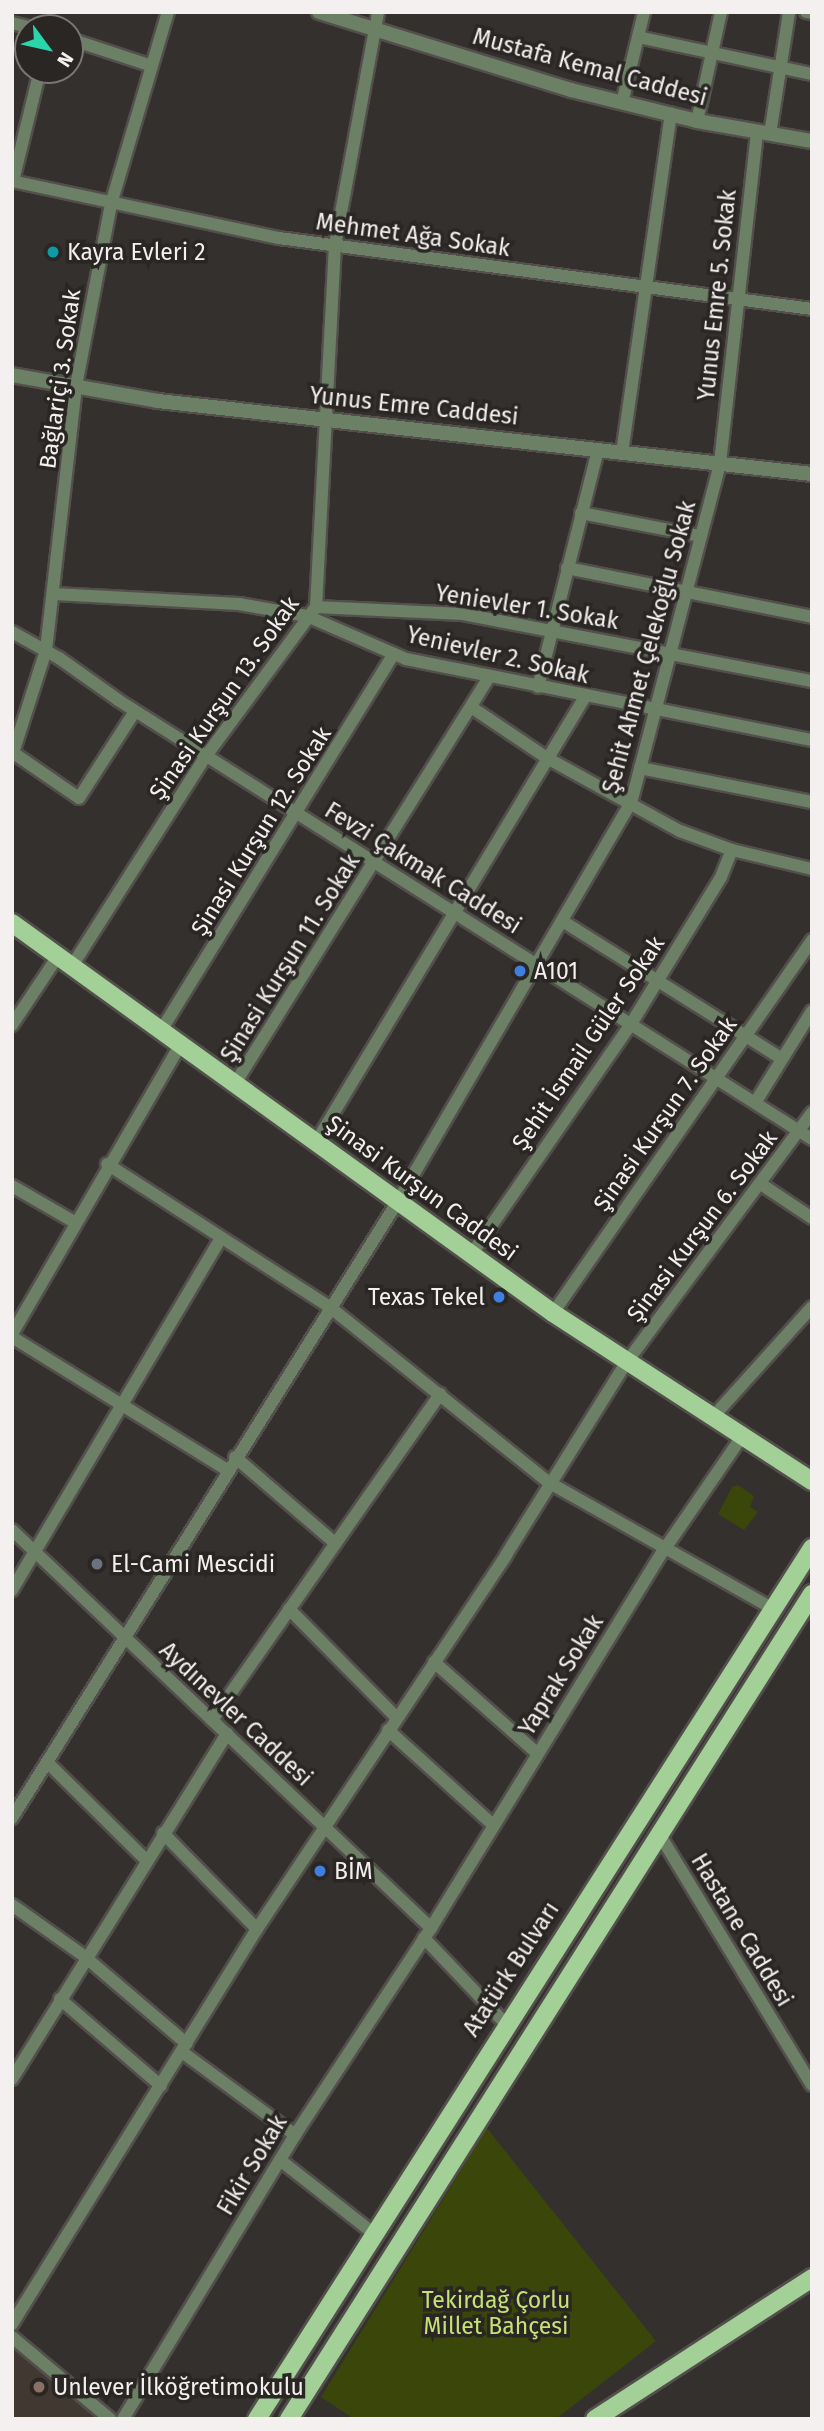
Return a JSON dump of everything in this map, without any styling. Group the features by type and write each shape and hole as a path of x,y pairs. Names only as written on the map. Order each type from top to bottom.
{"main road":[{"name":"Şinasi Kurşun Caddesi","path":"12,923 181,1042 553,1313 741,1438 812,1481"},
{"name":"Atatürk Bulvarı","path":"257,2419 505,2023 812,1548"},
{"path":"289,2419 658,1832 812,1594"},
{"path":"595,2419 812,2278"}],"street":[{"name":"Bağlariçi 3. Sokak","path":"13,754 46,650 76,386 111,204 168,12"},
{"name":"Mustafa Kemal Caddesi","path":"319,12 622,103 697,121 812,141"},
{"name":"Şinasi Kurşun 13. Sokak","path":"12,1025 65,961 206,756 312,612 335,245 373,27 378,12"},
{"path":"622,103 644,12"},
{"path":"697,121 721,12"},
{"name":"Yunus Emre 5. Sokak","path":"720,464 737,298 763,132 780,69 789,12"},
{"path":"806,12 812,13"},
{"path":"638,37 812,74"},
{"path":"84,43 152,65"},
{"path":"13,181 37,84"},
{"path":"622,453 671,114"},
{"name":"Mehmet Ağa Sokak","path":"13,181 111,204 335,245 812,309"},
{"name":"Yunus Emre Caddesi","path":"12,375 159,401 812,474"},
{"path":"538,687 598,450"},
{"name":"Şehit Ahmet Çelekoğlu Sokak","path":"12,1818 398,1201 539,966 631,803 720,464"},
{"path":"581,513 701,536"},
{"path":"567,568 812,617"},
{"name":"Yenievler 2. Sokak","path":"54,594 239,604 312,612 394,654 655,712 812,740"},
{"name":"Yenievler 1. Sokak","path":"312,612 463,614 812,681"},
{"name":"Fevzi Çakmak Caddesi","path":"12,632 46,650 206,756 812,1139"},
{"name":"Şinasi Kurşun 12. Sokak","path":"162,1029 298,814 394,654"},
{"name":"Şinasi Kurşun 11. Sokak","path":"236,1082 489,677"},
{"path":"316,1142 585,697"},
{"path":"471,706 547,758 680,831 732,850 812,869"},
{"path":"13,754 79,798 135,710"},
{"path":"640,768 812,802"},
{"name":"Şehit İsmail Güler Sokak","path":"471,1255 631,1024 721,877 732,850"},
{"path":"564,922 782,1059"},
{"name":"Şinasi Kurşun 7. Sokak","path":"553,1313 812,940"},
{"path":"755,1103 812,1011"},
{"path":"181,1042 107,1164 12,1335 228,1470"},
{"name":"Şinasi Kurşun 6. Sokak","path":"12,2324 257,1929 506,1555 548,1482 626,1363 812,1113"},
{"path":"107,1164 220,1240 331,1308 548,1482 664,1550 772,1608"},
{"path":"761,1184 812,1218"},
{"path":"12,1186 75,1223"},
{"path":"12,1590 220,1240"},
{"path":"712,1418 812,1307"},
{"path":"212,1720 440,1394"},
{"name":"Yaprak Sokak","path":"428,1933 492,1824 664,1550 741,1438"},
{"path":"236,1457 335,1543"},
{"name":"Aydınevler Caddesi","path":"12,1531 324,1826 428,1933 505,2023"},
{"path":"289,1609 396,1717"},
{"path":"434,1662 537,1753"},
{"path":"388,1730 492,1824"},
{"path":"12,2079 84,1956 227,1734"},
{"path":"47,1762 146,1860"},
{"name":"Hastane Caddesi","path":"658,1832 812,2085"},
{"path":"163,1833 257,1929"},
{"path":"12,1905 84,1956 185,2048 295,2135"},
{"name":"Fikir Sokak","path":"123,2419 295,2135 428,1933"},
{"path":"60,1999 161,2086"},
{"path":"280,2160 373,2233"},
{"path":"12,2337 110,2419"}],"shaded area":[{"name":"Unlever İlköğretimokulu","path":"17,2346 104,2419 12,2419 12,2356"}],"green space":[{"path":"738,1485 754,1496 750,1507 758,1512 744,1530 718,1514 732,1487"},
{"name":"Tekirdağ Çorlu Millet Bahçesi","path":"487,2128 656,2341 556,2419 354,2419 321,2397"}],"place":[{"name":"Kayra Evleri 2","path":"53,252"},
{"name":"A101","path":"520,971"},
{"name":"Texas Tekel","path":"499,1297"},
{"name":"El-Cami Mescidi","path":"97,1564"},
{"name":"BİM","path":"320,1871"},
{"name":"Unlever İlköğretimokulu","path":"39,2387"}]}
